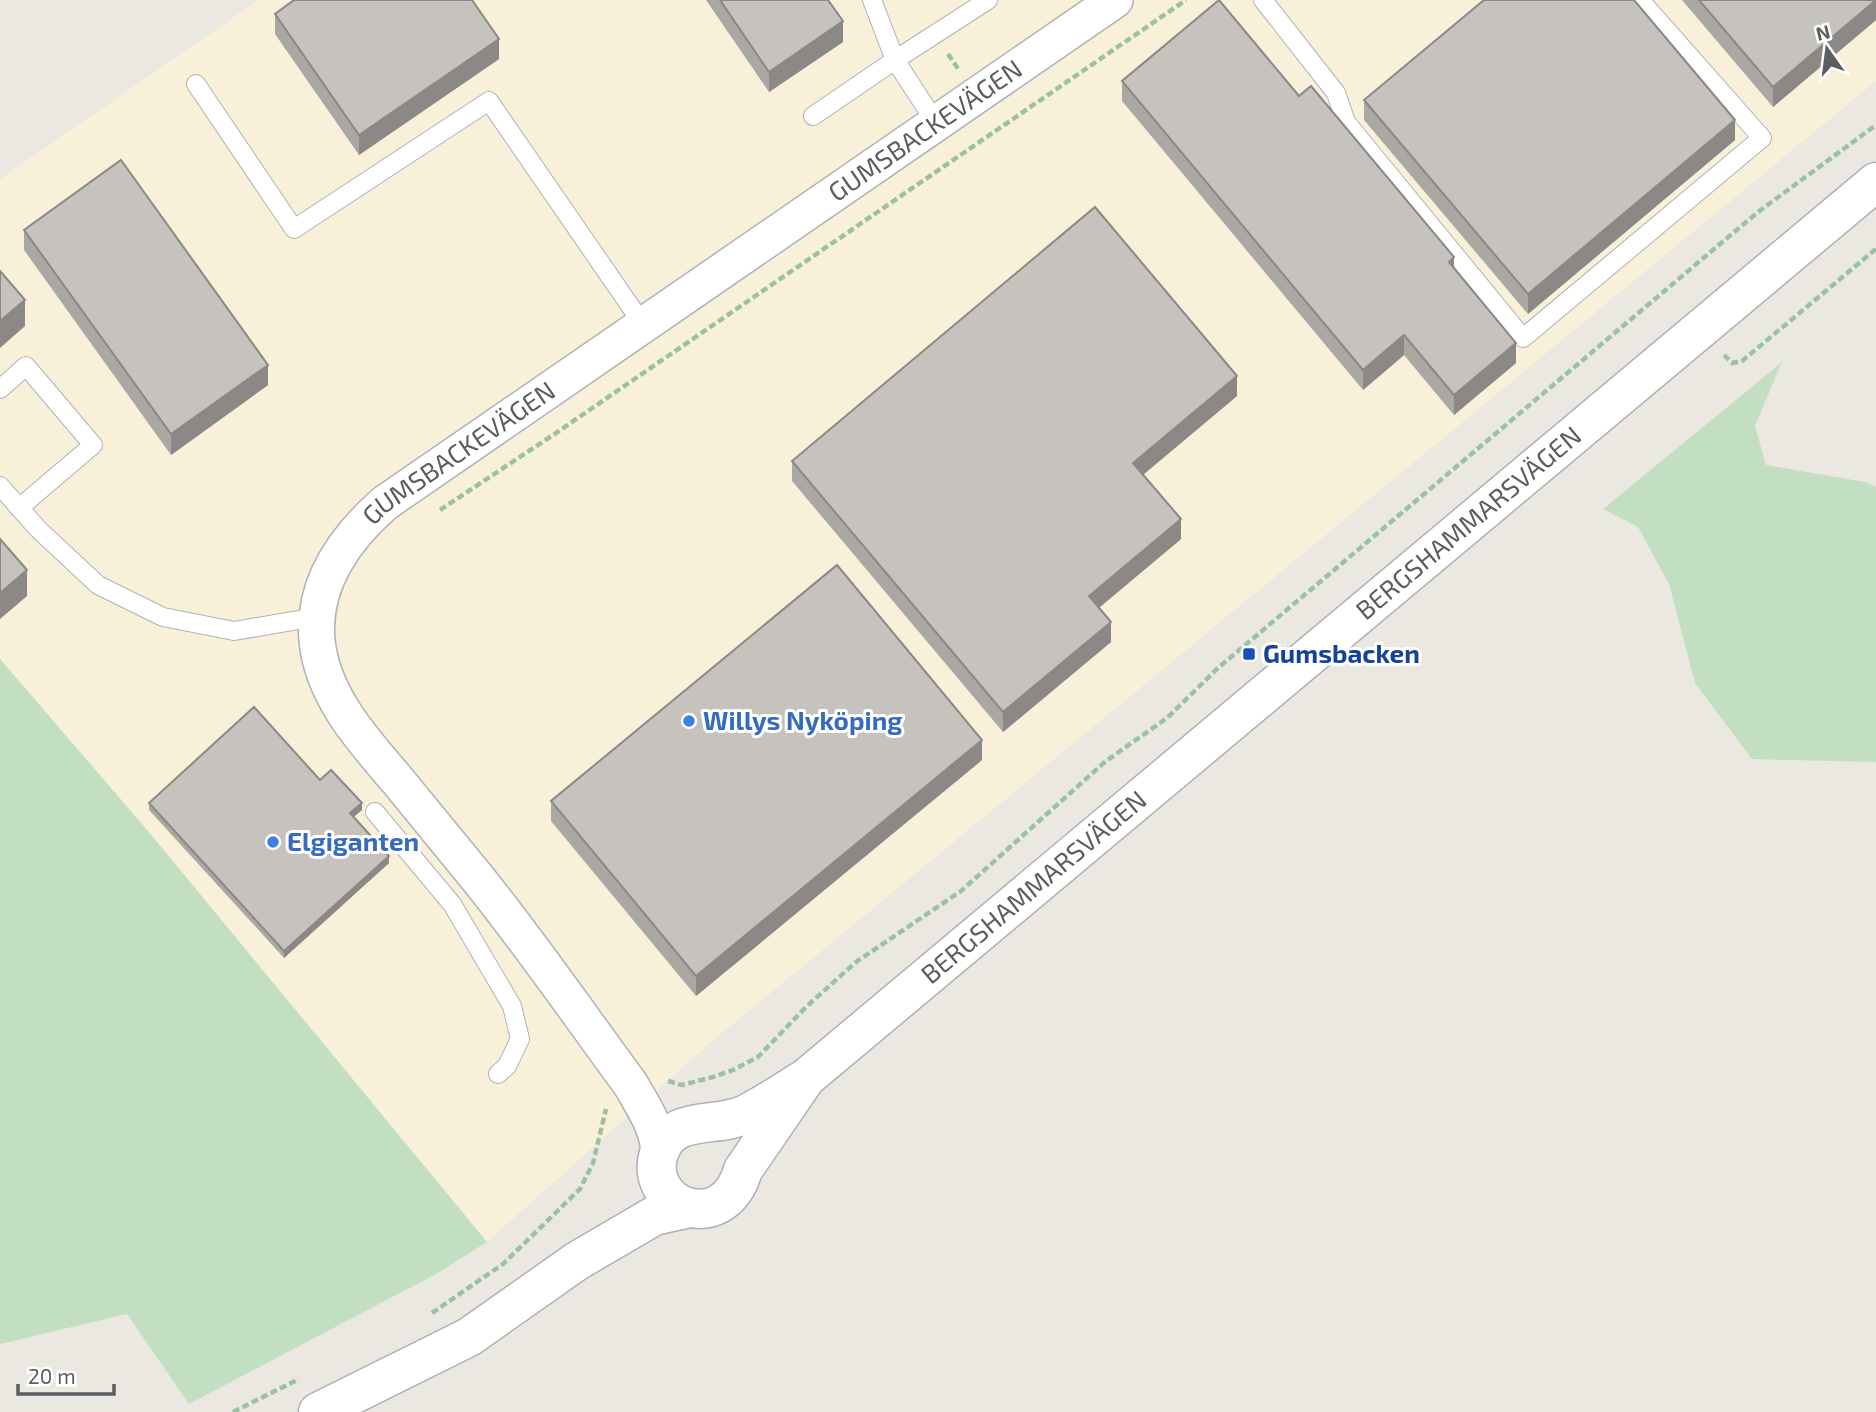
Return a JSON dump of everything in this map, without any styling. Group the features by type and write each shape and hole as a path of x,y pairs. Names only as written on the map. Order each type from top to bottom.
{"main road":[{"name":"BERGSHAMMARSVÄGEN","path":"806,1079 1876,181"},
{"path":"577,1261 640,1192 666,1139 677,1129 730,1120 806,1079"},
{"path":"658,1159 659,1180 676,1203 704,1209 719,1205 739,1184 743,1170 806,1079"},
{"path":"700,1124 723,1129 735,1140 742,1154 743,1170"},
{"path":"318,1412 469,1337 577,1261 654,1216 690,1208"}],"street":[{"name":"GUMSBACKEVÄGEN","path":"658,1159 657,1134 631,1085 466,892 337,701 322,669 317,641 316,617 323,587 334,562 362,523 385,503 1113,1"},
{"name":"GUMSBACKEVÄGEN","path":"631,1085 669,1114 700,1124"}],"lane":[{"path":"872,0 895,60 936,123"},
{"path":"813,116 988,0"},
{"path":"1263,0 1336,93 1346,122 1523,338 1762,138 1640,0"},
{"path":"196,84 294,229 489,101 644,326"},
{"path":"0,390 26,366 93,445 19,508"},
{"path":"0,486 38,530 97,585 163,617 234,631 316,617"},
{"path":"375,812 466,892 512,1006 520,1039 507,1066 498,1074"}],"path":[{"path":"431,515 556,433 1186,0"},
{"path":"425,1318 503,1264 580,1189 593,1163 602,1119 610,1100 652,1069 663,1079 682,1085 733,1070 758,1057 806,1007 856,962 961,891 1067,793 1105,761 1167,718 1227,660 1614,332 1758,212 1876,125"},
{"path":"1724,355 1732,363 1742,361 1876,249"},
{"path":"233,1412 307,1375"}],"shaded area":[{"path":"259,0 1876,0 1876,81 710,1043 487,1242 148,831 0,659 0,179"}],"green space":[{"path":"1782,362 1755,426 1766,465 1865,482 1876,487 1876,762 1752,759 1695,683 1669,584 1638,527 1603,509"},
{"path":"0,659 148,831 487,1242 436,1274 189,1404 127,1314 0,1344"}],"building":[{"path":"294,0 472,0 499,39 359,135 275,14"},
{"path":"720,0 828,0 843,21 769,72"},
{"path":"1219,0 1299,96 1311,86 1454,257 1449,262 1516,343 1454,395 1404,335 1363,370 1122,81"},
{"path":"1484,0 1634,0 1735,120 1528,294 1364,100"},
{"path":"1699,0 1876,0 1773,87"},
{"path":"121,160 268,365 171,434 24,230"},
{"path":"1095,207 1237,376 1133,463 1181,519 1089,596 1111,622 1003,712 792,461"},
{"path":"0,271 25,300 0,321"},
{"path":"0,539 27,570 0,593"},
{"path":"837,565 982,740 696,976 551,801"},
{"name":"Elgiganten","path":"254,707 320,780 331,770 362,803 350,813 389,856 284,951 149,803"}],"place":[{"name":"Gumsbacken","path":"1249,654"},
{"name":"Willys Nyköping","path":"689,721"},
{"name":"Elgiganten","path":"273,842"}]}
